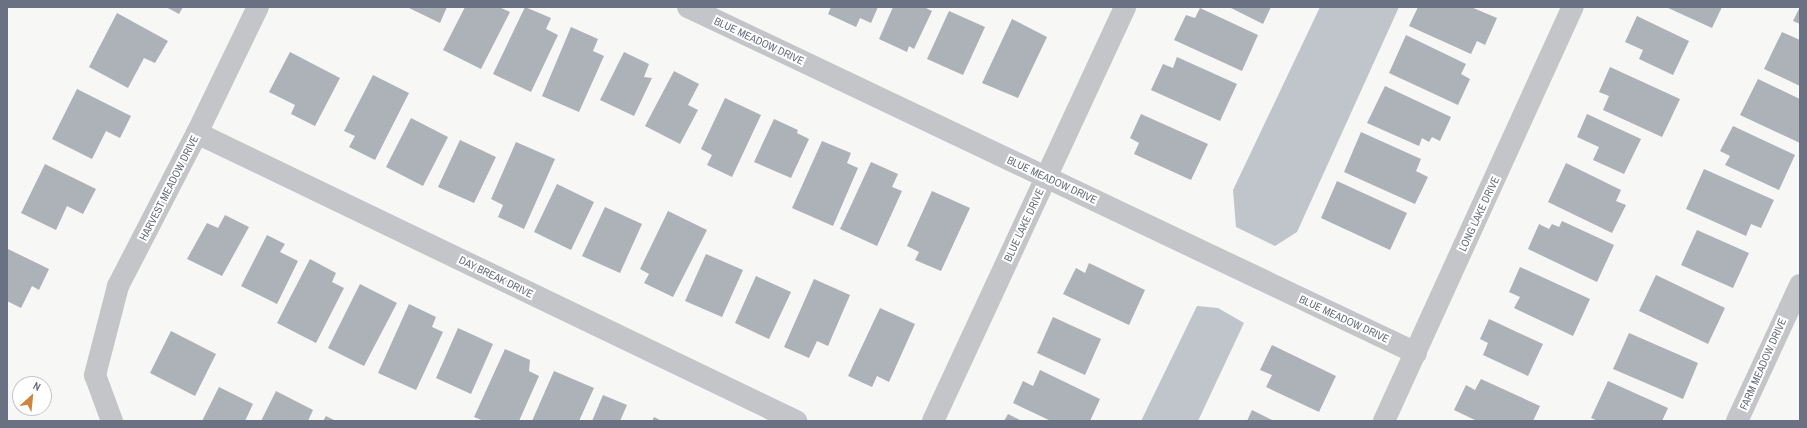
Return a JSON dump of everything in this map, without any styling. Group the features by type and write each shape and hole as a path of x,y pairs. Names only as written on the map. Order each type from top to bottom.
{"street":[{"name":"HARVEST MEADOW DRIVE","path":"112,421 95,375 118,286 197,133 258,7"},
{"name":"BLUE MEADOW DRIVE","path":"688,7 1416,352"},
{"name":"BLUE LAKE DRIVE","path":"932,421 1125,7"},
{"name":"LONG LAKE DRIVE","path":"1384,421 1573,7"},
{"name":"DAY BREAK DRIVE","path":"197,133 796,421"},
{"name":"FARM MEADOW DRIVE","path":"1737,421 1800,285"}],"shaded area":[{"path":"1320,7 1399,7 1297,232 1275,246 1236,227 1233,190"},
{"path":"1197,306 1218,308 1244,323 1198,421 1141,421"}],"building":[{"path":"166,7 183,7 179,14"},
{"path":"407,7 447,7 440,23"},
{"path":"465,7 499,7 510,12 481,69 443,50"},
{"path":"525,7 551,18 546,29 558,35 531,92 493,74"},
{"path":"831,7 878,7 871,23 860,18 856,27 828,14"},
{"path":"893,7 924,7 932,11 914,49 909,46 907,52 879,39"},
{"path":"1229,7 1271,7 1263,24"},
{"path":"1418,7 1471,7 1497,18 1485,45 1477,41 1471,54 1409,26"},
{"path":"1666,7 1722,7 1712,28"},
{"path":"1800,7 1800,24 1793,21"},
{"path":"1200,8 1258,35 1242,71 1174,40 1186,15 1195,18"},
{"path":"949,11 985,27 963,75 927,59"},
{"path":"117,13 168,41 155,63 144,58 128,88 89,67"},
{"path":"1637,16 1689,41 1673,75 1639,59 1643,50 1625,42"},
{"path":"1012,19 1047,37 1018,98 982,83"},
{"path":"571,27 598,39 593,51 604,56 579,112 542,96"},
{"path":"1782,32 1800,40 1800,86 1764,69"},
{"path":"1406,35 1466,64 1461,74 1470,79 1458,105 1389,73"},
{"path":"290,52 340,78 315,126 291,114 295,105 269,92"},
{"path":"624,52 649,64 644,77 652,78 634,116 600,100"},
{"path":"1177,57 1237,84 1220,121 1151,90 1163,64 1173,68"},
{"path":"1610,67 1680,99 1662,137 1603,110 1609,96 1599,92"},
{"path":"674,71 699,84 688,105 698,110 680,144 645,126"},
{"path":"373,75 409,93 375,160 349,147 355,136 344,131"},
{"path":"1758,79 1800,99 1800,143 1740,115"},
{"path":"1385,86 1451,117 1440,141 1432,137 1429,142 1422,138 1419,146 1367,123"},
{"path":"77,89 131,116 120,138 106,131 92,159 52,139"},
{"path":"725,98 761,115 732,177 707,165 712,155 701,149"},
{"path":"1141,114 1208,144 1191,180 1134,154 1139,143 1130,138"},
{"path":"1587,114 1641,139 1624,174 1593,160 1599,147 1577,137"},
{"path":"411,118 448,137 423,186 386,167"},
{"path":"774,119 798,130 797,133 809,139 791,178 754,162"},
{"path":"1733,126 1795,155 1779,190 1725,165 1730,156 1720,151"},
{"path":"1361,132 1421,159 1416,171 1428,177 1415,204 1344,172"},
{"path":"460,140 496,157 474,203 438,187"},
{"path":"822,141 851,153 847,163 858,168 833,226 792,208"},
{"path":"516,142 555,159 524,229 498,217 503,205 491,199"},
{"path":"871,162 898,174 892,187 902,191 877,246 840,229"},
{"path":"1566,163 1621,190 1616,201 1626,205 1612,233 1548,202"},
{"path":"45,164 96,189 83,214 67,206 56,230 21,213"},
{"path":"1704,169 1774,200 1761,228 1751,224 1746,236 1686,209"},
{"path":"1337,181 1407,213 1390,250 1321,218"},
{"path":"557,184 594,202 571,250 534,232"},
{"path":"932,191 970,208 941,271 915,260 919,252 907,246"},
{"path":"605,207 642,224 620,273 582,256"},
{"path":"668,211 707,230 673,297 644,283 649,274 640,269"},
{"path":"225,215 249,227 222,276 187,259 207,223 218,228"},
{"path":"1562,221 1614,245 1597,282 1528,249 1539,224 1549,229 1552,224 1559,227"},
{"path":"1697,230 1749,253 1733,288 1681,265"},
{"path":"267,235 285,244 280,252 298,261 277,304 241,286"},
{"path":"8,249 49,269 39,290 32,286 21,308 7,301"},
{"path":"706,254 743,270 722,317 685,301"},
{"path":"310,259 336,273 332,282 344,288 316,343 277,323"},
{"path":"1089,263 1145,290 1129,325 1063,294 1076,268 1085,273"},
{"path":"1520,267 1590,299 1573,336 1514,308 1520,297 1509,292"},
{"path":"1656,275 1725,308 1708,344 1639,311"},
{"path":"756,276 791,292 769,339 735,323"},
{"path":"814,279 850,295 828,346 817,341 809,358 784,347"},
{"path":"360,284 397,303 364,366 328,348"},
{"path":"409,304 436,317 432,327 443,332 416,390 378,373"},
{"path":"880,308 915,324 889,382 877,376 872,387 848,376"},
{"path":"1053,317 1101,339 1085,375 1037,353"},
{"path":"1489,319 1543,344 1528,376 1483,355 1488,343 1480,339"},
{"path":"458,328 493,344 471,394 436,378"},
{"path":"171,331 216,354 195,396 150,373"},
{"path":"1629,333 1698,363 1683,399 1613,369"},
{"path":"1272,345 1336,376 1319,412 1266,387 1272,375 1260,370"},
{"path":"505,349 530,360 529,371 539,376 519,421 484,421 474,417"},
{"path":"1040,370 1100,399 1090,421 1051,421 1013,403 1023,381 1033,386"},
{"path":"554,371 594,388 579,421 532,421"},
{"path":"1481,379 1540,406 1533,421 1477,421 1454,410 1466,385 1475,390"},
{"path":"1608,381 1668,408 1662,421 1598,421 1591,418"},
{"path":"219,387 253,404 245,421 202,421"},
{"path":"276,391 313,410 308,421 261,421"},
{"path":"603,395 627,405 620,421 592,421"},
{"path":"1252,410 1274,421 1247,421"},
{"path":"1008,414 1022,421 1004,421"},
{"path":"326,416 336,421 323,421"},
{"path":"654,417 662,421 652,421"}]}
